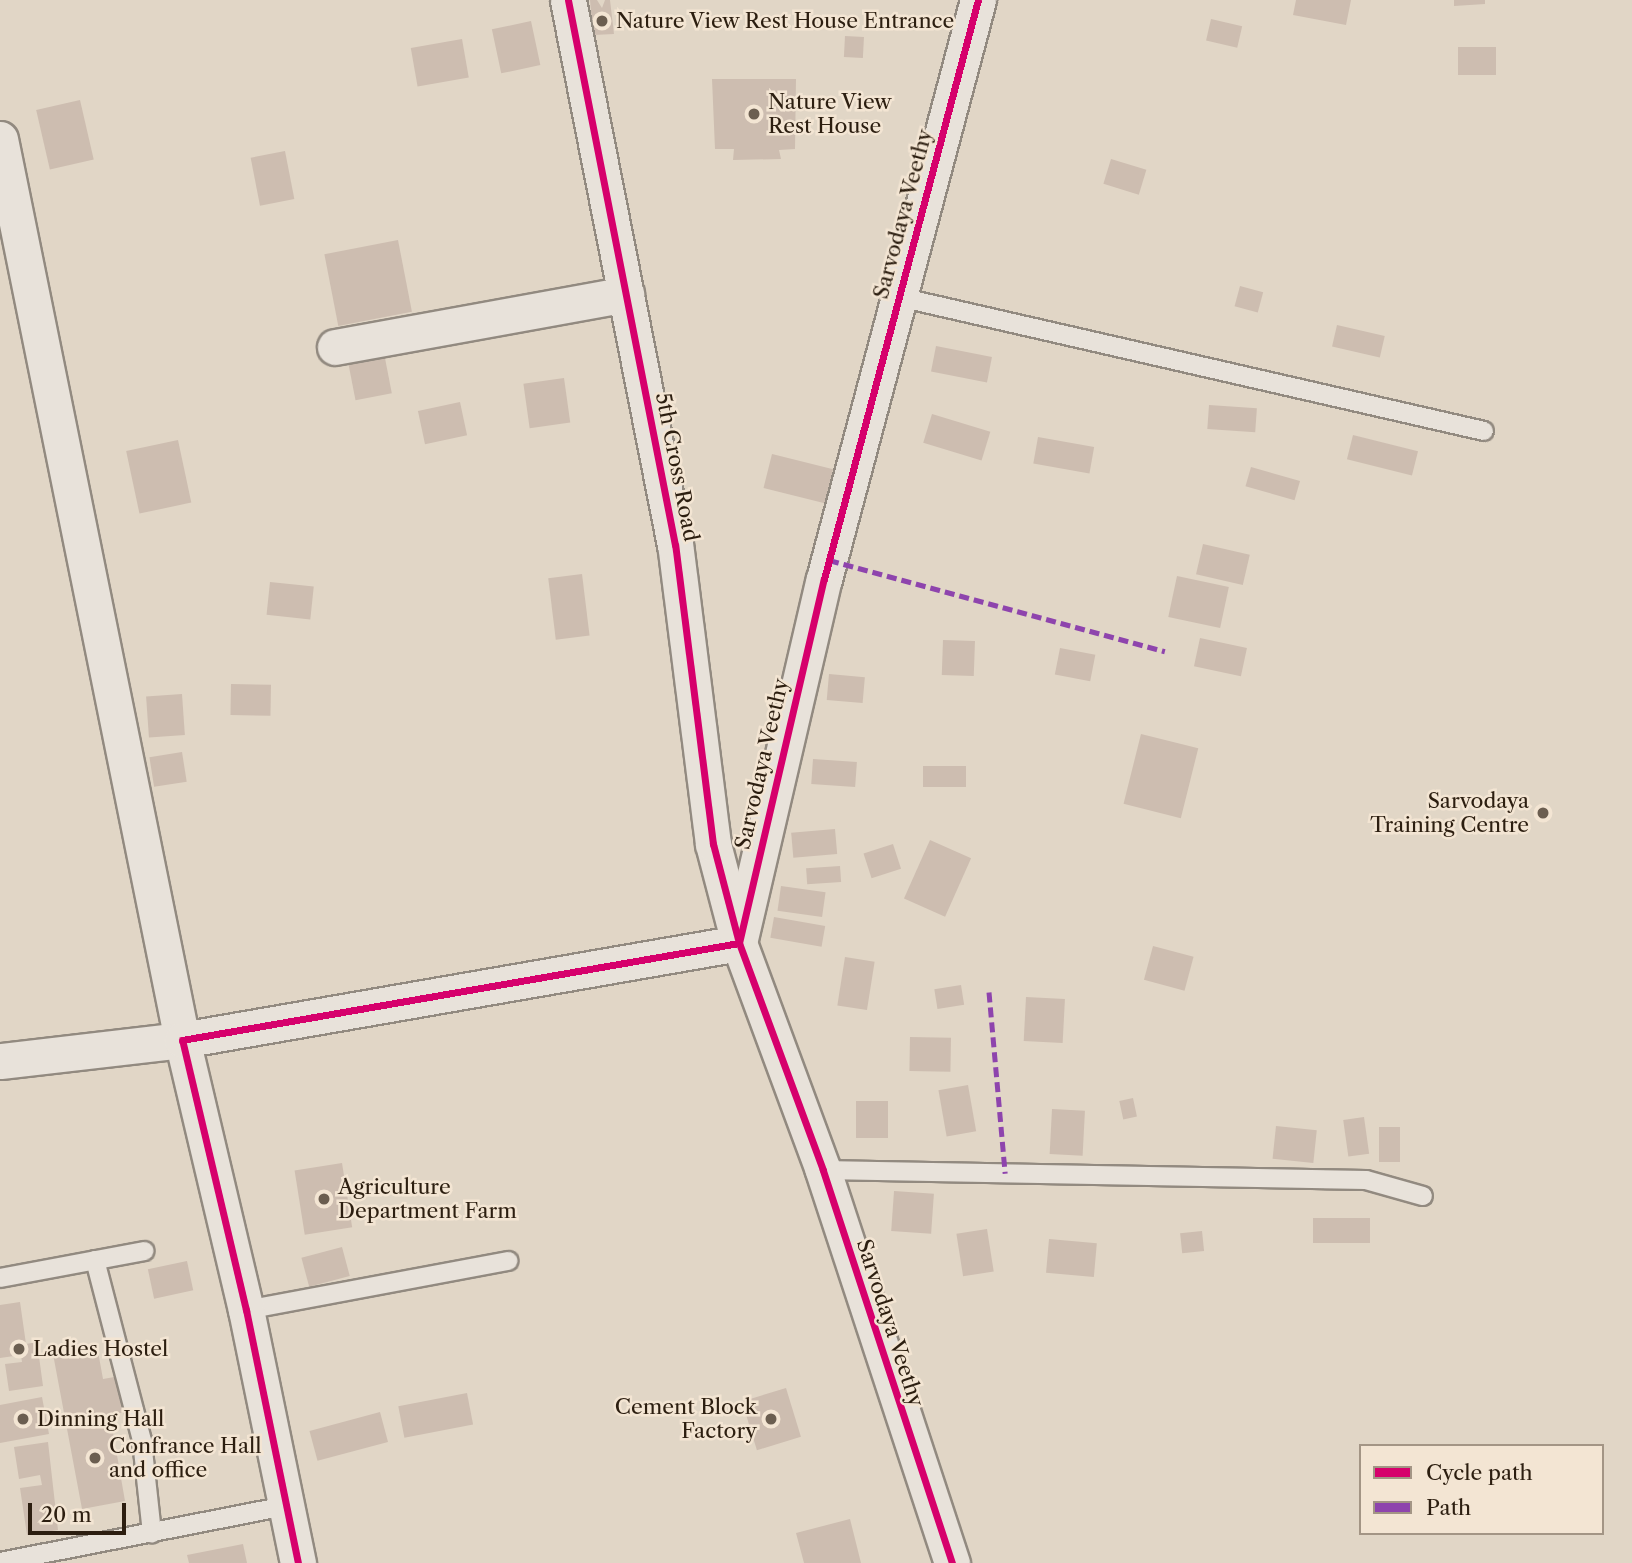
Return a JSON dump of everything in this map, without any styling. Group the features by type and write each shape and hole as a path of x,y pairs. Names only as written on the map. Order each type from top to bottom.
{"street":[{"name":"5th Cross Road","path":"568,0 675,545 713,844 739,943"},
{"name":"Sarvodaya Veethy","path":"952,1563 823,1170 739,943 824,579 978,0"},
{"path":"0,139 182,1040 246,1310 298,1563"},
{"path":"334,347 626,294"},
{"path":"0,1061 182,1040 739,943"}],"lane":[{"path":"899,297 1484,431"},
{"path":"823,1170 1366,1180 1423,1196"},
{"path":"0,1278 144,1251"},
{"path":"95,1260 142,1441 152,1533"},
{"path":"246,1310 508,1261"},
{"path":"0,1562 286,1506"}],"building":[{"name":"Nature View Rest House Entrance","path":"590,0 597,0 602,8 605,0 610,0 614,34 593,35"},
{"path":"1296,0 1351,0 1346,25 1293,15"},
{"path":"1454,0 1485,0 1485,4 1454,6"},
{"path":"1211,19 1242,26 1237,48 1206,40"},
{"path":"531,21 540,65 501,73 492,29"},
{"path":"845,36 864,37 863,58 844,57"},
{"path":"462,39 469,77 418,86 411,48"},
{"path":"1458,47 1496,47 1496,75 1458,75"},
{"name":"Nature View Rest House","path":"712,79 796,79 795,149 779,150 781,159 733,160 734,149 715,149"},
{"path":"80,100 94,159 50,170 36,110"},
{"path":"285,151 294,199 260,206 251,158"},
{"path":"1111,159 1146,170 1139,195 1103,184"},
{"path":"398,240 412,312 338,326 324,254"},
{"path":"1240,286 1263,292 1258,312 1235,306"},
{"path":"1337,325 1385,336 1380,357 1332,346"},
{"path":"936,346 992,357 987,382 931,372"},
{"path":"384,353 392,393 356,400 348,360"},
{"path":"564,378 570,423 530,428 523,384"},
{"path":"460,402 467,435 425,444 418,411"},
{"path":"1209,405 1257,408 1255,432 1207,429"},
{"path":"932,414 990,432 982,461 923,443"},
{"path":"1353,435 1418,451 1412,475 1347,459"},
{"path":"1038,437 1094,447 1089,473 1033,464"},
{"path":"178,440 191,503 139,514 126,451"},
{"path":"772,454 833,469 825,503 764,488"},
{"path":"1251,467 1300,481 1295,500 1245,486"},
{"path":"1203,544 1250,555 1243,585 1196,574"},
{"path":"582,574 590,636 556,640 548,578"},
{"path":"1177,576 1229,587 1220,628 1168,617"},
{"path":"270,582 314,587 310,619 267,615"},
{"path":"1200,638 1247,648 1241,676 1194,666"},
{"path":"943,640 975,641 974,676 942,675"},
{"path":"1060,648 1095,655 1090,681 1055,675"},
{"path":"829,674 865,677 863,703 827,700"},
{"path":"231,684 271,685 270,716 230,715"},
{"path":"182,694 185,735 149,737 146,697"},
{"path":"1141,734 1198,748 1181,818 1124,804"},
{"path":"182,752 187,782 154,787 149,757"},
{"path":"813,759 857,762 855,787 811,784"},
{"path":"923,766 966,766 966,787 923,787"},
{"path":"835,829 837,854 793,858 791,833"},
{"path":"930,840 971,858 945,917 904,898"},
{"path":"893,844 901,869 872,878 864,854"},
{"path":"840,866 841,882 807,884 806,868"},
{"path":"781,886 826,892 822,917 778,911"},
{"path":"774,917 825,926 822,947 770,938"},
{"path":"1153,946 1194,957 1185,991 1144,980"},
{"path":"845,957 875,962 867,1010 837,1005"},
{"path":"961,985 964,1005 937,1009 934,989"},
{"path":"1026,997 1065,999 1063,1043 1024,1041"},
{"path":"910,1037 951,1038 950,1072 909,1071"},
{"path":"968,1085 976,1131 947,1136 938,1090"},
{"path":"1133,1098 1137,1117 1123,1119 1119,1101"},
{"path":"856,1101 888,1101 888,1138 856,1138"},
{"path":"1052,1109 1085,1111 1083,1156 1050,1154"},
{"path":"1364,1117 1369,1154 1348,1157 1343,1120"},
{"path":"1276,1126 1317,1130 1313,1163 1273,1159"},
{"path":"1379,1127 1400,1127 1400,1162 1379,1162"},
{"name":"Agriculture Department Farm","path":"342,1163 352,1227 305,1235 295,1171"},
{"path":"894,1191 934,1194 931,1234 891,1231"},
{"path":"1313,1218 1370,1218 1370,1243 1313,1243"},
{"path":"987,1229 994,1271 963,1276 956,1234"},
{"path":"1202,1231 1204,1251 1182,1253 1180,1233"},
{"path":"1049,1239 1097,1243 1094,1277 1046,1273"},
{"path":"342,1247 350,1276 309,1287 301,1258"},
{"path":"187,1261 193,1290 154,1299 148,1269"},
{"name":"Ladies Hostel","path":"20,1302 26,1344 37,1342 43,1386 9,1391 5,1364 22,1362 21,1355 0,1358 0,1305"},
{"name":"Confrance Hall and office","path":"97,1346 103,1379 120,1376 126,1412 110,1415 125,1501 82,1509 53,1354"},
{"name":"Cement Block Factory","path":"786,1388 801,1437 757,1450 742,1401"},
{"path":"467,1393 473,1424 404,1438 398,1406"},
{"name":"Dinning Hall","path":"42,1397 49,1434 0,1443 0,1405"},
{"path":"380,1412 388,1442 318,1461 309,1431"},
{"path":"48,1442 58,1530 27,1535 20,1488 42,1485 40,1475 19,1479 14,1447"},
{"path":"850,1519 861,1563 804,1563 796,1533"},
{"path":"243,1544 247,1563 189,1563 187,1555"}],"marked path":[{"path":"829,560 1165,651"},
{"path":"989,992 1005,1173"}],"cycle path":[{"path":"298,1563 246,1310 182,1040 739,943 713,844 675,545 568,0"},
{"path":"952,1563 823,1170 739,943 824,579 978,0"}],"place":[{"name":"Nature View Rest House Entrance","path":"602,21"},
{"name":"Nature View Rest House","path":"754,114"},
{"name":"Sarvodaya Training Centre","path":"1543,813"},
{"name":"Agriculture Department Farm","path":"324,1199"},
{"name":"Ladies Hostel","path":"19,1349"},
{"name":"Dinning Hall","path":"23,1419"},
{"name":"Cement Block Factory","path":"771,1419"},
{"name":"Confrance Hall and office","path":"95,1458"}]}
